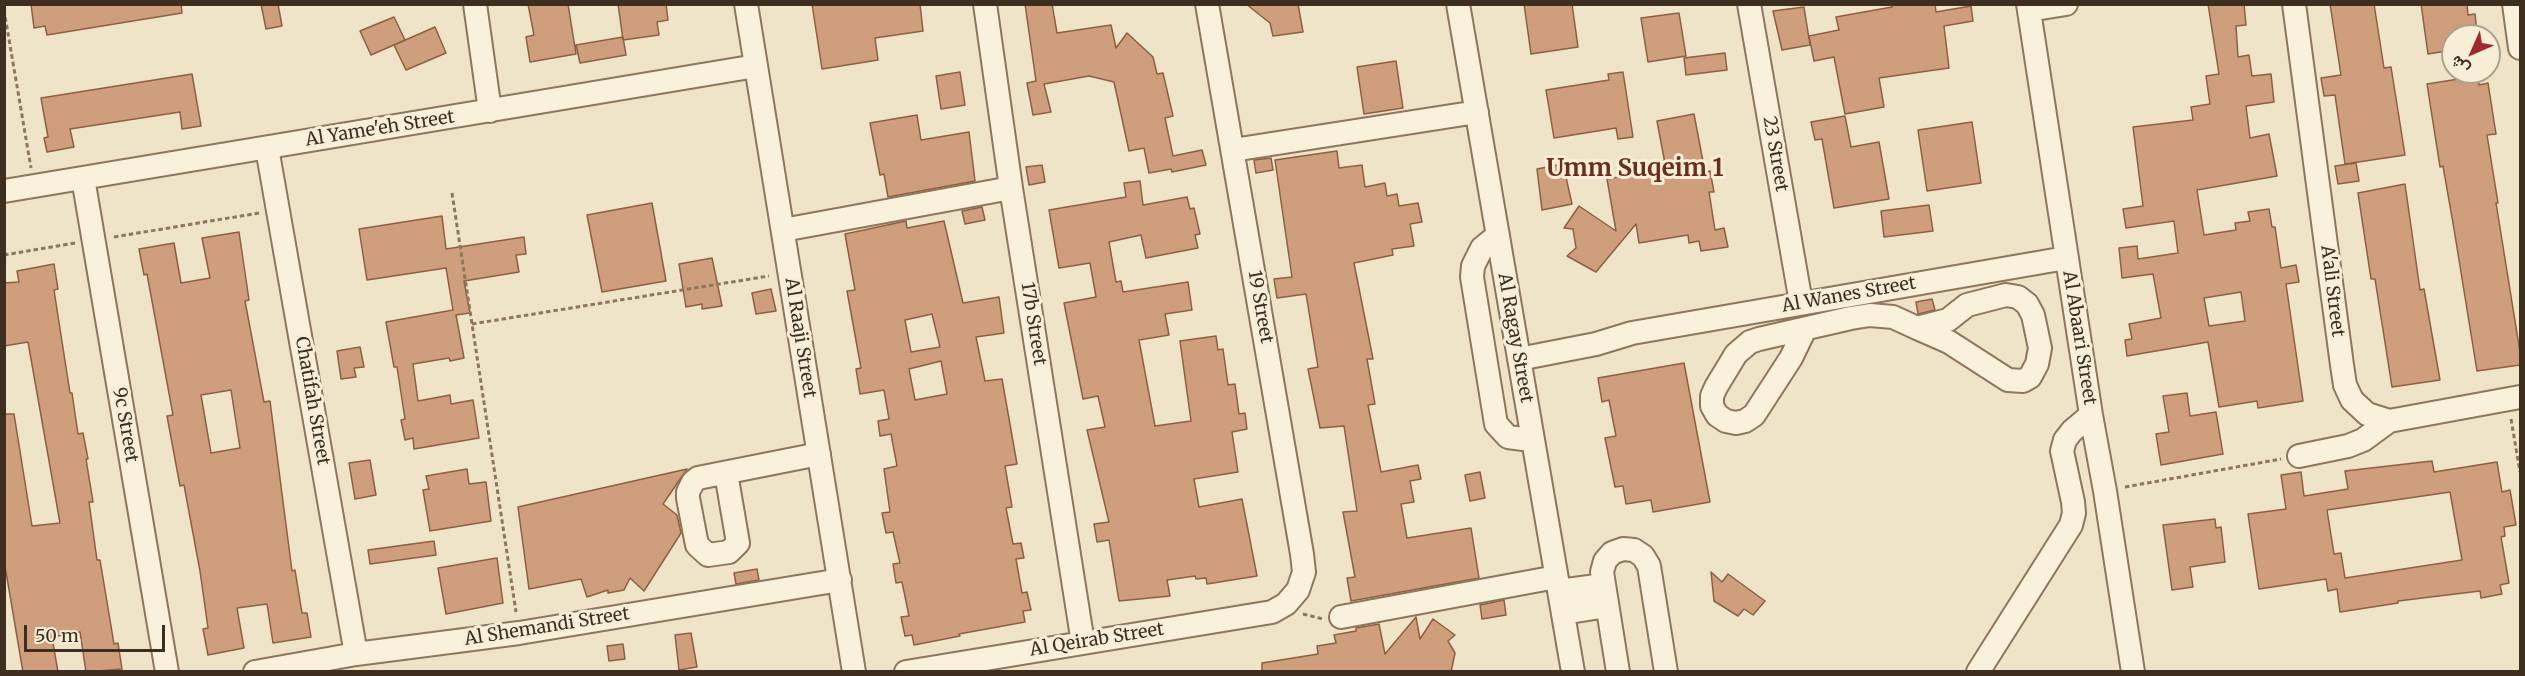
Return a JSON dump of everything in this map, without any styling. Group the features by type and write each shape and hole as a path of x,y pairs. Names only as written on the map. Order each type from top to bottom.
{"street":[{"path":"475,4 490,111"},
{"name":"Al Raaji Street","path":"746,4 854,672"},
{"name":"17b Street","path":"985,4 1011,188 1083,643"},
{"name":"19 Street","path":"1207,4 1302,554 1304,572 1298,590 1286,604"},
{"name":"Al Ragay Street","path":"1458,4 1573,672"},
{"name":"23 Street","path":"1749,4 1801,303"},
{"path":"2029,8 2066,4"},
{"name":"A'ali Street","path":"2294,4 2345,386 2358,407 2367,414 2389,421"},
{"path":"2514,4 2520,48"},
{"name":"Al Abaari Street","path":"2029,8 2066,258 2133,672"},
{"name":"Al Yame'eh Street","path":"4,191 756,66"},
{"path":"1233,150 1477,112"},
{"name":"Chatifah Street","path":"267,148 356,654"},
{"name":"9c Street","path":"83,178 167,672"},
{"path":"783,230 1011,188"},
{"path":"1498,235 1482,248 1473,266 1472,277 1496,424 1508,437 1523,439 1532,436"},
{"name":"Al Wanes Street","path":"1518,351 1606,332 1632,333 1801,303 1849,307 2066,258"},
{"path":"1805,329 1791,357 1754,415 1746,421 1736,423 1726,421 1717,415 1712,406 1712,396 1736,354 1750,342 1805,329 1849,307 1893,317 1917,328 1949,342 2008,380 2015,382 2030,377 2040,357 2033,315 2028,304 2018,297 2006,295 1967,305 1948,320 1917,328"},
{"path":"1948,320 1949,342"},
{"path":"1768,337 1791,357"},
{"path":"2299,456 2348,446 2363,440 2389,421 2514,398"},
{"path":"1978,672 2071,525 2073,502 2062,451 2072,431 2091,415"},
{"path":"726,473 819,454"},
{"path":"1618,672 1602,572 1605,561 1612,553 1623,549 1634,550 1643,556 1649,566 1666,672"},
{"name":"Al Shemandi Street","path":"255,672 356,654 519,633 840,580"},
{"path":"1341,617 1559,594 1606,595"},
{"name":"Al Qeirab Street","path":"906,672 1272,612 1286,604"}],"path":[{"path":"4,10 34,186"},
{"path":"452,193 519,633"},
{"path":"4,255 278,210"},
{"path":"472,324 790,272"},
{"path":"2514,398 2520,472"},
{"path":"2105,491 2299,456"},
{"path":"1286,604 1312,618 1341,617"}],"building":[{"path":"31,4 181,4 182,13 47,35 45,26 34,28"},
{"path":"261,4 278,4 282,26 266,29"},
{"path":"528,4 568,4 576,54 530,62 526,37 534,35"},
{"path":"618,4 666,4 668,20 657,22 659,35 623,40"},
{"path":"812,4 920,4 923,31 875,38 878,60 822,69"},
{"path":"1025,4 1052,4 1057,33 1111,25 1116,48 1127,33 1153,57 1157,74 1163,73 1173,116 1165,118 1173,156 1202,150 1206,165 1172,172 1171,169 1149,173 1144,148 1129,151 1114,82 1089,76 1044,84 1051,112 1033,115 1027,83 1036,81"},
{"path":"1246,4 1298,4 1303,32 1273,36 1270,23"},
{"path":"1524,4 1572,4 1578,47 1531,54"},
{"path":"1892,4 1935,4 1936,12 1971,6 1973,21 1944,26 1949,68 1879,78 1884,107 1845,114 1834,57 1814,61 1809,36 1839,30 1836,17 1892,7"},
{"path":"2208,4 2244,4 2246,25 2236,26 2238,57 2249,55 2252,76 2271,74 2274,102 2246,106 2250,138 2269,134 2277,176 2197,190 2204,235 2236,230 2235,223 2250,221 2248,212 2269,209 2272,227 2275,227 2281,268 2296,265 2299,282 2286,284 2303,401 2258,408 2257,401 2219,407 2208,342 2127,356 2125,340 2132,339 2129,324 2161,318 2153,274 2122,278 2119,248 2137,246 2138,259 2178,253 2174,221 2126,228 2123,209 2143,206 2133,127 2193,120 2191,107 2210,104 2206,76 2219,74","holes":["2241,292 2245,321 2209,326 2204,298"]},
{"path":"2330,4 2374,4 2384,68 2391,67 2405,155 2345,164 2335,95 2324,96 2321,78 2341,75"},
{"path":"2421,4 2467,4 2468,15 2475,14 2476,24 2441,24 2441,52 2428,54"},
{"path":"1804,7 1810,45 1782,50 1773,11"},
{"path":"1679,13 1686,56 1648,62 1641,18"},
{"path":"394,17 405,40 371,55 360,31"},
{"path":"435,27 446,53 406,70 394,45"},
{"path":"623,37 626,55 580,63 576,45"},
{"path":"1725,53 1727,70 1686,75 1684,58"},
{"path":"1396,61 1403,108 1364,114 1357,67"},
{"path":"960,72 965,105 941,109 936,76"},
{"path":"1623,72 1633,137 1618,139 1616,128 1554,138 1546,90 1609,80 1608,74"},
{"path":"192,74 201,126 182,129 180,112 70,129 74,147 47,152 44,138 48,137 41,98"},
{"path":"2441,82 2441,84 2488,84 2496,134 2487,135 2520,352 2520,365 2477,371 2427,84"},
{"path":"1694,114 1705,172 1710,171 1714,192 1709,192 1715,230 1724,228 1728,247 1701,251 1699,241 1689,243 1688,235 1639,243 1636,224 1596,272 1567,256 1576,248 1573,229 1564,228 1579,206 1616,231 1607,179 1666,169 1657,121"},
{"path":"917,115 921,140 969,132 975,181 888,197 884,174 880,175 870,123"},
{"path":"1845,116 1851,147 1879,142 1889,199 1834,208 1822,139 1815,140 1811,122"},
{"path":"1972,122 1981,183 1927,191 1918,130"},
{"path":"1337,151 1339,168 1362,165 1365,187 1385,183 1387,196 1397,194 1399,206 1418,203 1422,222 1410,224 1414,246 1392,249 1393,255 1354,263 1373,359 1367,359 1375,404 1368,405 1381,472 1418,465 1421,479 1410,481 1414,502 1401,504 1407,538 1471,528 1479,578 1351,601 1347,578 1355,577 1343,512 1357,511 1344,426 1320,428 1308,369 1318,367 1306,294 1277,298 1274,279 1292,277 1275,160"},
{"path":"1271,158 1273,170 1256,173 1254,160"},
{"path":"2356,163 2359,181 2338,184 2335,166"},
{"path":"1563,164 1572,204 1542,210 1537,169"},
{"path":"1042,165 1045,182 1029,185 1026,167"},
{"path":"1140,181 1143,205 1187,197 1190,209 1194,208 1200,234 1195,235 1198,248 1146,258 1141,235 1109,242 1116,282 1121,281 1123,292 1188,282 1192,310 1165,314 1169,335 1139,340 1155,426 1191,421 1180,341 1216,336 1218,350 1223,349 1228,385 1235,384 1239,414 1245,413 1247,429 1232,432 1238,472 1194,479 1199,507 1242,499 1257,576 1207,584 1206,578 1196,579 1195,576 1167,580 1170,596 1119,601 1109,540 1097,542 1094,524 1109,522 1087,430 1105,427 1098,396 1083,399 1064,303 1096,297 1090,263 1059,268 1049,210 1126,197 1124,183"},
{"path":"2405,184 2420,290 2424,289 2440,380 2392,387 2375,279 2371,279 2358,193"},
{"path":"652,203 666,281 602,292 587,215"},
{"path":"1929,205 1933,231 1884,237 1881,211"},
{"path":"982,207 985,220 965,224 962,211"},
{"path":"442,216 446,249 524,237 526,254 516,255 519,272 464,281 470,313 456,315 464,358 413,364 418,401 450,395 451,404 473,400 479,438 414,449 413,438 405,440 401,420 405,419 397,367 394,367 386,322 453,310 446,268 367,280 359,229"},
{"path":"906,221 907,228 944,221 963,303 999,297 1004,333 976,337 985,381 1002,379 1017,464 1005,466 1012,507 1006,508 1013,544 1021,543 1024,558 1016,559 1022,593 1027,592 1031,610 1023,611 1025,622 914,645 912,635 905,636 901,617 909,616 902,582 896,583 893,564 900,563 893,532 886,533 882,513 890,512 884,469 897,466 891,434 880,436 878,421 889,419 884,390 860,394 856,369 861,368 847,291 855,290 845,234","holes":["932,314 940,347 911,352 905,320","941,361 947,394 915,400 909,369"]},
{"path":"239,232 249,300 245,301 264,402 270,401 292,571 295,570 302,613 307,613 311,637 273,643 267,604 237,608 244,648 208,655 203,629 208,628 200,571 184,485 180,486 167,416 173,415 147,274 144,275 139,249 174,243 181,283 210,278 202,238","holes":["231,390 240,448 211,453 201,395"]},
{"path":"712,258 722,306 702,309 702,304 686,307 679,264"},
{"path":"54,264 58,289 54,290 70,393 72,393 78,434 83,433 88,459 86,459 93,502 89,502 97,560 100,560 114,644 118,643 122,669 86,672 80,632 52,637 58,672 23,672 4,560 4,414 14,414 32,526 60,523 28,342 4,346 4,283 19,282 17,271"},
{"path":"771,289 776,311 756,314 752,293"},
{"path":"1932,299 1935,310 1918,314 1916,302"},
{"path":"360,347 364,367 354,368 356,377 341,379 337,351"},
{"path":"1684,363 1710,502 1653,512 1651,500 1626,504 1623,486 1615,487 1605,438 1616,436 1609,400 1602,402 1598,378"},
{"path":"2187,393 2190,416 2216,412 2223,454 2161,465 2156,434 2169,432 2163,396"},
{"path":"370,460 376,495 355,499 349,463"},
{"path":"2432,461 2434,472 2497,462 2502,492 2510,490 2516,525 2504,527 2505,536 2501,537 2509,583 2500,585 2502,594 2481,598 2480,591 2398,601 2398,603 2340,612 2337,589 2328,591 2326,579 2259,589 2248,514 2286,509 2281,475 2301,472 2304,496 2348,489 2345,471","holes":["2450,492 2462,560 2345,578 2341,553 2334,554 2327,510"]},
{"path":"467,469 469,484 486,482 491,521 430,531 423,490 429,489 426,476"},
{"path":"687,469 663,504 677,515 681,533 644,591 630,578 624,590 608,593 608,590 587,597 581,579 529,589 518,507"},
{"path":"1480,472 1485,498 1470,501 1465,475"},
{"path":"2215,519 2216,528 2221,527 2225,562 2190,567 2193,587 2172,590 2163,525"},
{"path":"434,541 436,555 370,564 368,550"},
{"path":"497,558 503,603 446,614 438,568"},
{"path":"757,569 759,580 736,584 734,573"},
{"path":"1711,572 1722,582 1728,574 1765,601 1753,615 1744,609 1738,616 1714,601"},
{"path":"1504,600 1506,615 1482,619 1480,605"},
{"path":"1416,617 1420,639 1433,619 1455,635 1448,641 1455,653 1451,672 1262,672 1262,663 1318,654 1317,646 1336,643 1334,635 1379,624 1385,654"},
{"path":"691,633 697,667 679,670 675,635"},
{"path":"623,644 625,659 609,661 607,646"}],"district":[{"name":"Umm Suqeim 1","path":"1635,169"}]}
